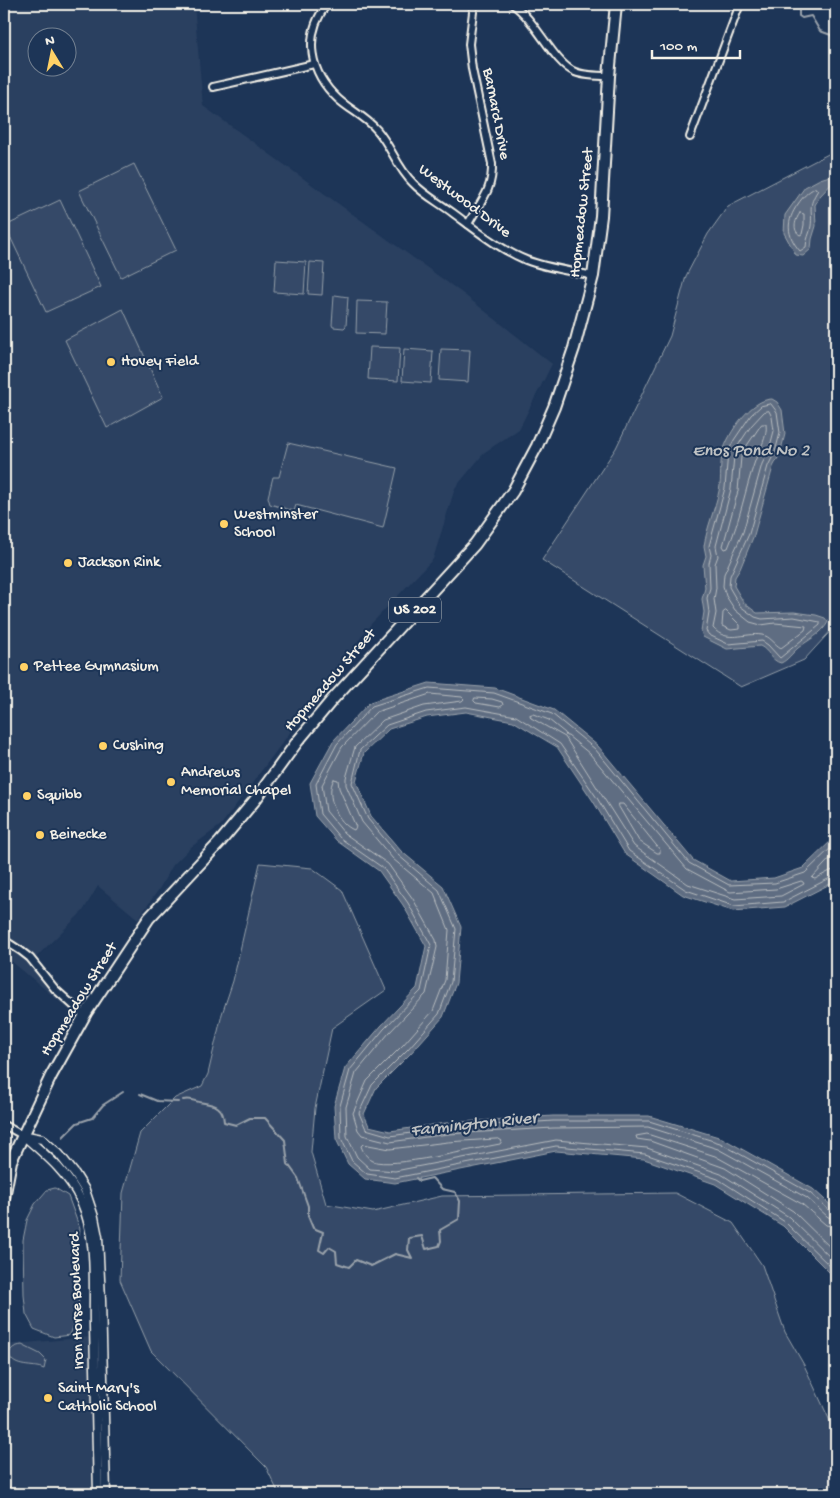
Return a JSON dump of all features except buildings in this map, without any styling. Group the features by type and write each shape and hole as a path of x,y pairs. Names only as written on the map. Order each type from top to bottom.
{"highway":[{"name":"Hopmeadow Street","path":"4,1198 11,1161 51,1076 85,1016 149,918 220,842 332,700 475,544 513,491 537,446 554,407 574,348 593,276 602,216 609,76 616,4"}],"street":[{"name":"Westwood Drive","path":"327,4 314,28 312,38 314,64 320,77 333,94 377,130 403,172 414,184 502,248 528,261 593,276"},
{"name":"Barnard Drive","path":"468,224 485,198 492,175 492,164 472,69 469,44 474,4"},
{"path":"512,4 525,14 568,69 587,75 609,76"},
{"path":"690,137 740,4"},
{"path":"213,87 314,64"},
{"path":"4,940 30,958 55,989 85,1016"},
{"path":"4,1125 22,1135"},
{"name":"Iron Horse Boulevard","path":"22,1135 53,1161 63,1173 74,1188 88,1219 93,1259 98,1494"},
{"name":"Iron Horse Boulevard","path":"22,1135 42,1139 59,1154 75,1174 84,1190 94,1217 98,1237 101,1300 106,1494"}],"shaded area":[{"name":"Westminster School","path":"4,4 194,4 203,106 462,293 552,364 519,429 485,452 455,488 433,559 371,624 221,825 191,847 173,865 138,919 98,886 83,911 29,964 83,1009 78,1017 4,955"},
{"path":"836,150 836,625 804,660 741,687 542,560 616,448 670,336 686,276 708,234 728,206"},
{"path":"134,164 176,250 121,277 79,191"},
{"path":"60,200 101,287 46,312 5,226"},
{"path":"276,260 306,262 304,294 274,292"},
{"path":"310,262 324,263 322,295 308,294"},
{"path":"335,295 348,297 346,326 344,328 333,327 332,325"},
{"path":"357,301 387,302 385,334 356,333"},
{"name":"Hovey Field","path":"123,309 163,397 107,428 65,340"},
{"path":"370,347 400,348 398,381 368,379"},
{"path":"404,349 433,351 431,383 402,381"},
{"path":"441,349 470,350 468,382 439,380"},
{"path":"288,443 397,468 383,528 296,505 294,511 270,504 268,497 273,477 279,477"},
{"path":"260,863 312,868 342,890 386,990 332,1028 315,1108 311,1152 326,1204 373,1212 442,1196 675,1193 733,1223 762,1265 785,1332 804,1365 836,1434 836,1494 279,1494 266,1467 151,1351 120,1280 123,1193 140,1133 175,1098 202,1086 208,1074 222,1014 233,981"},
{"path":"55,1188 68,1196 80,1229 73,1269 80,1310 70,1335 54,1337 34,1329 26,1314 23,1240 27,1220 35,1204 47,1190"},
{"name":"Saint Mary's Catholic School","path":"91,1337 94,1494 10,1494 4,1451 4,1345"},
{"path":"22,1345 40,1354 46,1360 44,1369 19,1364 11,1359 10,1351"}],"water":[{"path":"836,174 836,179 820,196 815,205 816,226 811,249 803,256 796,255 784,233 785,215 805,187 820,179"},
{"name":"Enos Pond No 2","path":"772,399 777,402 782,410 785,434 780,454 773,467 754,535 735,577 734,586 744,603 757,613 794,612 816,615 825,618 828,622 819,633 781,663 760,646 727,649 703,637 701,631 704,612 702,599 705,588 703,565 706,556 704,546 719,491 723,452 735,427 742,418 756,405 764,400"},
{"name":"Farmington River","path":"429,683 495,688 554,710 598,746 693,860 731,881 774,878 803,868 836,836 836,879 832,883 785,907 733,911 683,895 625,854 557,747 513,721 466,712 427,717 389,729 364,753 356,781 371,816 401,851 443,886 461,927 456,983 443,1017 376,1088 364,1114 369,1126 390,1131 446,1123 553,1116 649,1116 722,1138 813,1189 836,1210 836,1279 783,1226 715,1184 644,1159 556,1151 395,1183 365,1179 348,1164 336,1139 334,1106 345,1068 417,988 426,946 403,905 379,871 337,841 315,816 310,783 333,741 370,702"}],"waterway":[{"path":"799,4 799,16 802,18 811,16 820,31 831,35 836,45"},
{"path":"63,1137 77,1123 92,1118 103,1105 123,1092"},
{"path":"140,1094 157,1101 178,1102"},
{"path":"183,1100 190,1099 216,1106 222,1112 224,1122 236,1125 250,1118 265,1118 285,1140 288,1164 298,1178 308,1206 308,1216 313,1228 323,1232 319,1250 324,1253 329,1247 336,1251 337,1263 349,1267 356,1260 371,1266 395,1254 412,1258 408,1250 409,1238 422,1236 426,1249 439,1246 441,1241 440,1230 459,1219 460,1201 455,1192 442,1189 432,1178 419,1181 416,1178"}],"place":[{"name":"Hovey Field","path":"111,362"},
{"name":"Westminster School","path":"224,524"},
{"name":"Jackson Rink","path":"68,563"},
{"name":"Pettee Gymnasium","path":"24,667"},
{"name":"Cushing","path":"103,746"},
{"name":"Andrews Memorial Chapel","path":"171,782"},
{"name":"Squibb","path":"27,796"},
{"name":"Beinecke","path":"40,835"},
{"name":"Saint Mary's Catholic School","path":"48,1398"}]}
